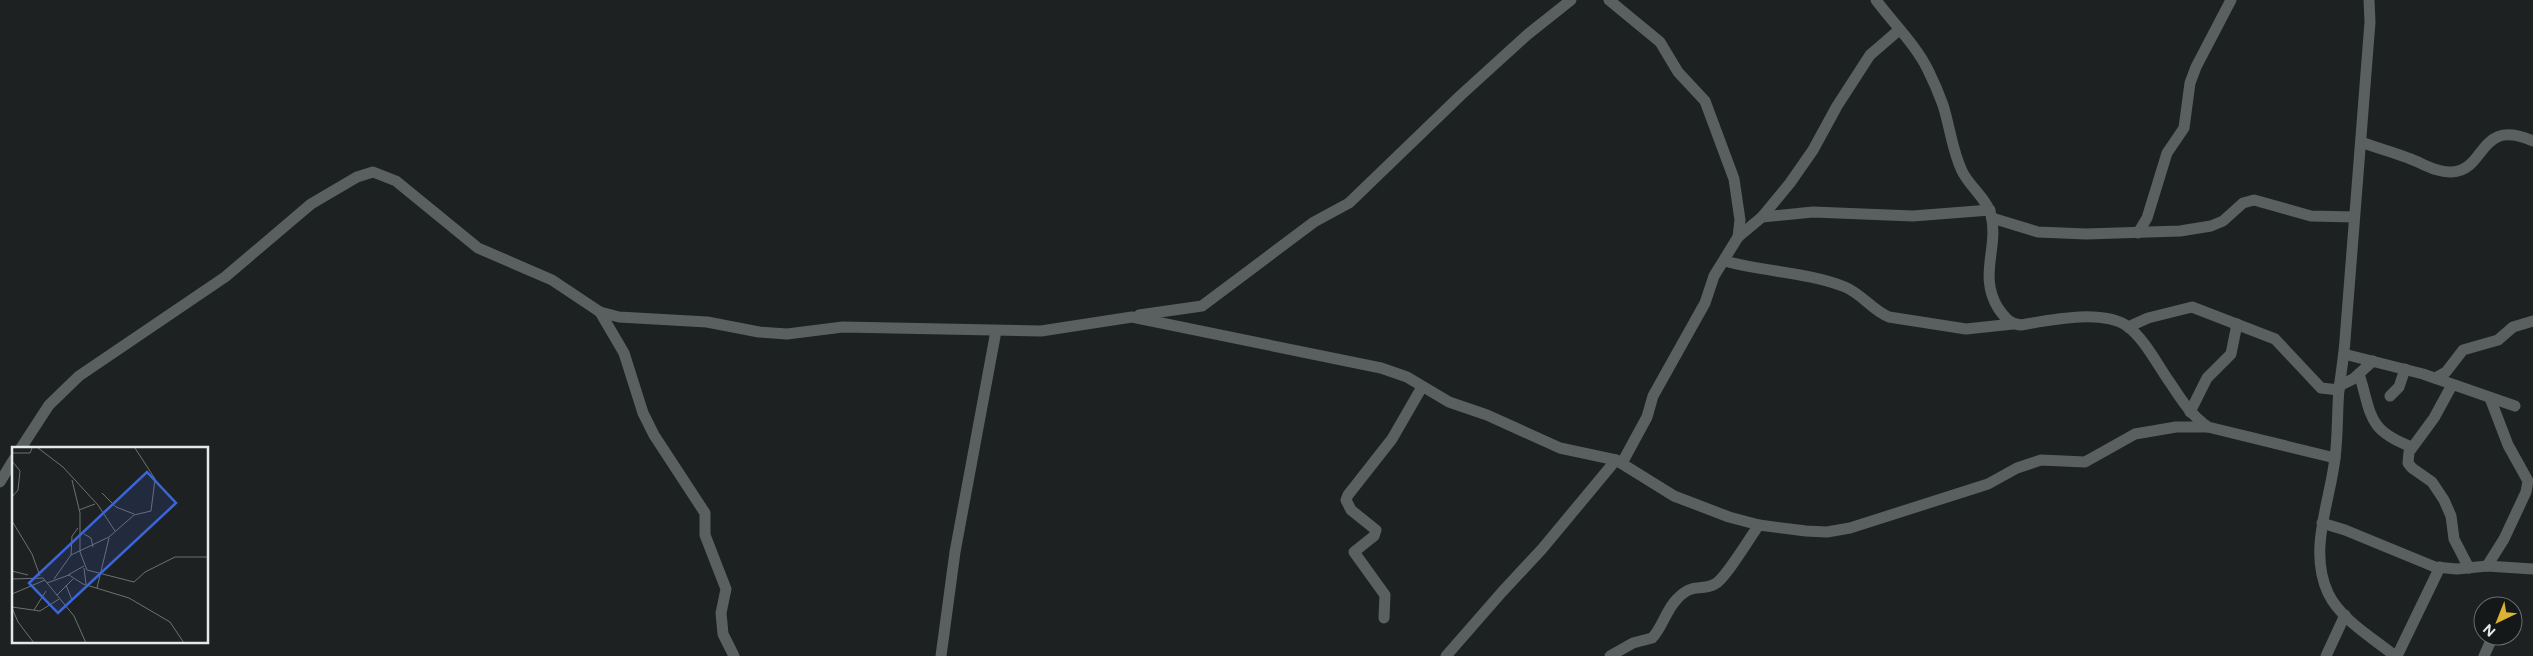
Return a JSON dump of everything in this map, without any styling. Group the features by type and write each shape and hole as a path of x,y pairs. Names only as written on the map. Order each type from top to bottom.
{"street":[{"path":"22,447 49,405 78,376 224,277 311,204 330,191 366,173 380,173 396,181 478,248 552,280 600,312 618,317 707,322 759,332 787,334 844,327 996,331 1048,330 1202,306 1314,222 1349,203 1461,95 1527,35 1571,0"},
{"path":"1876,0 1927,68 1943,106 1954,153 1963,174 1991,214 1989,286 2001,312 2013,324"},
{"path":"2138,233 2147,218 2167,153 2184,128 2190,83 2196,67 2231,0"},
{"path":"2368,0 2370,22 2344,354 2339,388 2335,458 2322,523 2322,579 2329,596 2345,615 2396,656 2440,567"},
{"path":"1611,1 1660,42 1678,72 1705,101 1734,179 1739,212 1738,237"},
{"path":"1446,656 1619,462 1647,417 1653,396 1705,303 1714,276 1725,261 1738,237 1762,217 1813,150 1837,106 1870,55 1899,30"},
{"path":"2361,142 2400,154 2439,171 2450,172 2460,171 2470,165 2487,142 2497,136 2508,135 2533,141"},
{"path":"1762,217 1813,212 1913,216 1991,214 2038,232 2138,233 2211,226 2223,221 2243,203 2249,201 2311,216 2354,217"},
{"path":"1725,261 1750,268 1809,277 1845,287 1879,313 1889,317 1966,329 2079,317 2116,320 2128,327 2190,412 2208,427"},
{"path":"2128,327 2148,318 2192,307 2275,339 2321,388 2339,388 2373,361"},
{"path":"600,312 624,353 643,413 654,435 705,513 706,535 726,589 721,613 723,634 734,656"},
{"path":"1132,317 1372,366 1407,377 1449,402 1487,416 1560,448 1619,462 1674,496 1729,517 1759,525 1806,531 1828,532 1850,528 1988,484 2017,468 2041,460 2085,462 2135,434 2176,427 2208,427 2335,458"},
{"path":"2435,378 2451,367 2463,350 2498,340 2513,327 2533,321"},
{"path":"2190,412 2207,378 2230,354 2237,324"},
{"path":"941,656 955,552 996,331"},
{"path":"2344,354 2435,378 2515,406"},
{"path":"2390,396 2399,387 2405,369"},
{"path":"2359,374 2372,419 2392,438 2412,447"},
{"path":"2452,385 2434,418 2409,452 2408,463 2432,482 2444,500 2451,516 2454,540 2469,568"},
{"path":"1384,618 1385,594 1354,552 1374,536 1376,530 1352,510 1346,500 1392,439 1422,387"},
{"path":"2487,566 2504,540 2526,492 2528,481 2508,445 2490,398"},
{"path":"0,482 12,463"},
{"path":"2322,523 2440,567 2469,568 2487,566 2533,570"},
{"path":"1610,656 1633,643 1652,638 1671,606 1687,590 1692,587 1709,586 1720,580 1759,525"},
{"path":"2326,656 2345,615"}]}
